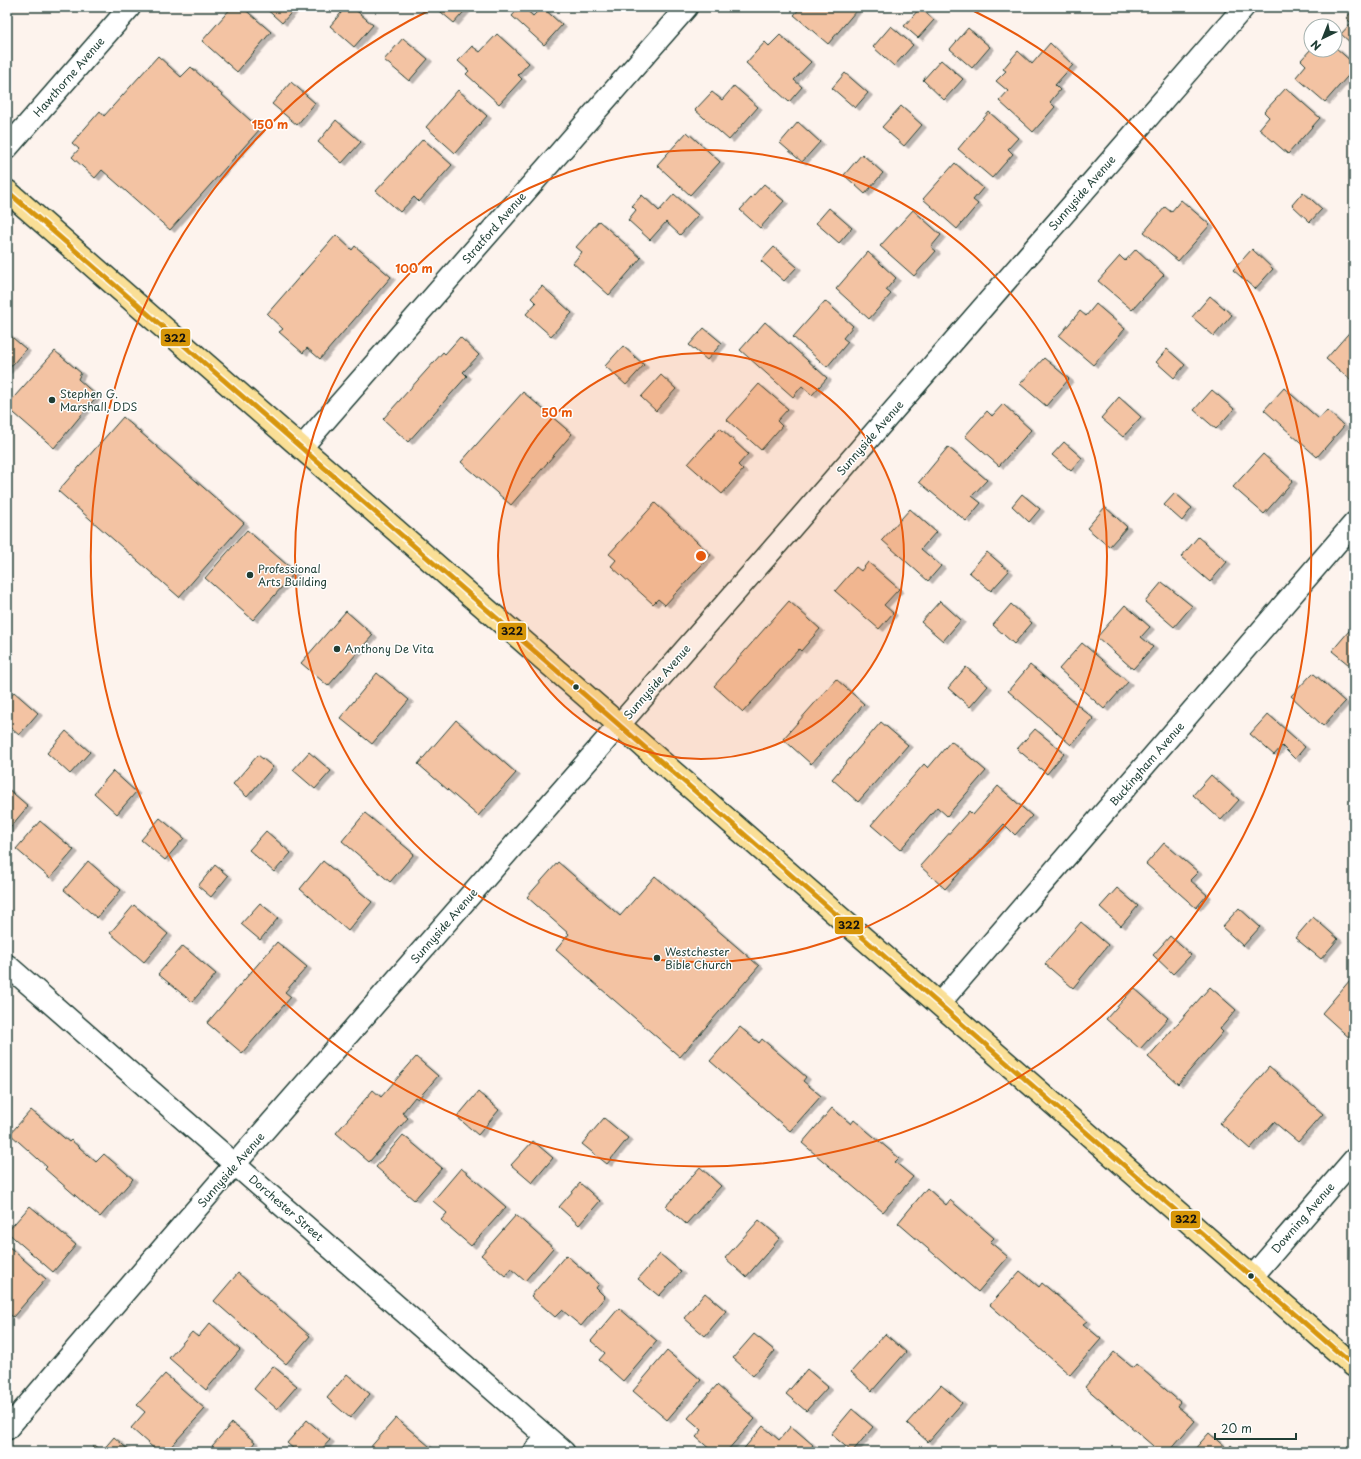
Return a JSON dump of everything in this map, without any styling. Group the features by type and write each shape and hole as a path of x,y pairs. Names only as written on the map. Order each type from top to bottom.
{"main road":[{"path":"7,191 1354,1366"}],"street":[{"name":"Hawthorne Avenue","path":"7,148 130,7"},
{"name":"Stratford Avenue","path":"301,448 687,7"},
{"name":"Sunnyside Avenue","path":"7,1429 235,1164 620,725 1244,7"},
{"name":"Buckingham Avenue","path":"939,1004 1354,523"},
{"name":"Dorchester Street","path":"7,965 235,1164 540,1444 564,1452"},
{"name":"Downing Avenue","path":"1252,1277 1354,1159"}],"building":[{"path":"232,7 242,7 271,32 237,72 202,41"},
{"path":"264,7 296,7 282,23"},
{"path":"346,7 352,7 373,25 354,47 330,26"},
{"path":"435,7 468,7 454,23"},
{"path":"520,7 523,7 533,16 542,7 562,25 544,45 512,16"},
{"path":"801,7 852,7 856,11 828,44 794,15"},
{"path":"920,8 934,20 918,38 904,26"},
{"path":"1354,9 1354,46 1343,36 1343,32 1351,23 1346,18"},
{"path":"891,26 913,45 894,66 873,47"},
{"path":"968,28 990,47 972,68 950,49"},
{"path":"497,34 529,63 518,75 522,79 499,104 466,74 469,71 458,61 472,46 480,52"},
{"path":"780,35 811,62 794,80 802,87 789,102 746,63 765,42 769,46"},
{"path":"403,38 428,59 409,81 384,60"},
{"path":"1050,43 1073,65 1055,85 1060,90 1050,102 1055,107 1033,132 999,101 1008,91 996,81 1006,71 1003,69 1018,51 1032,64"},
{"path":"1343,54 1354,64 1354,69 1325,102 1296,77 1306,65 1301,60 1303,58 1343,58"},
{"path":"158,56 181,77 191,67 260,129 170,230 102,170 95,178 72,157 79,149 72,143 100,111 104,116"},
{"path":"941,60 963,79 944,100 923,80"},
{"path":"845,73 868,93 855,108 832,88"},
{"path":"291,82 315,103 297,125 272,104"},
{"path":"734,86 758,107 729,140 695,110 712,92 722,100"},
{"path":"1286,88 1320,118 1288,154 1259,129 1269,117 1264,112"},
{"path":"458,90 487,116 455,153 426,127"},
{"path":"901,106 922,125 904,146 882,127"},
{"path":"989,112 1018,138 1008,149 1013,154 992,178 958,149"},
{"path":"336,120 361,142 342,163 318,142"},
{"path":"798,122 820,142 802,162 780,143"},
{"path":"687,132 720,162 690,195 657,165"},
{"path":"423,139 452,165 419,202 414,197 400,212 376,191"},
{"path":"862,154 883,173 865,194 844,175"},
{"path":"955,163 983,188 973,200 978,204 957,229 923,199"},
{"path":"764,184 784,201 760,228 740,210"},
{"path":"1303,192 1322,209 1310,222 1292,205"},
{"path":"674,194 698,215 680,235 666,222 650,240 628,220 636,210 632,206 642,195 659,211"},
{"path":"1181,200 1210,225 1178,261 1144,232 1165,207 1171,212"},
{"path":"829,208 852,228 839,243 816,223"},
{"path":"913,210 941,235 931,247 936,251 914,276 880,246"},
{"path":"599,221 641,258 609,295 573,263 582,252 576,247"},
{"path":"336,235 352,250 355,246 391,277 320,359 307,348 303,353 279,332 283,329 267,314"},
{"path":"774,247 797,267 784,281 761,261"},
{"path":"1136,249 1164,275 1132,310 1098,281 1120,256 1125,261"},
{"path":"1252,249 1273,269 1255,289 1233,270"},
{"path":"868,252 896,278 886,290 891,294 869,319 836,289"},
{"path":"542,286 572,313 551,336 526,314 536,303 531,298"},
{"path":"1210,296 1232,315 1214,336 1192,317"},
{"path":"825,301 853,326 843,338 848,342 827,367 793,337"},
{"path":"1096,304 1125,329 1093,365 1059,336 1080,311 1086,316"},
{"path":"765,322 827,378 812,395 802,386 793,397 740,350"},
{"path":"1354,327 1354,379 1352,381 1326,359"},
{"path":"704,328 722,343 707,360 689,345"},
{"path":"7,333 26,349 7,371"},
{"path":"460,337 479,355 463,372 467,376 408,442 383,419 443,352 445,354"},
{"path":"623,346 644,365 626,385 605,366"},
{"path":"1167,349 1185,365 1174,378 1156,362"},
{"name":"Stephen G. Marshall, DDS","path":"55,351 81,373 78,379 97,396 54,448 7,407 7,405"},
{"path":"1044,358 1069,379 1046,406 1020,384"},
{"path":"661,375 676,389 656,411 641,397"},
{"path":"759,384 788,409 777,421 782,426 761,450 727,420"},
{"path":"1284,388 1319,419 1327,410 1344,426 1317,457 1264,410"},
{"path":"1212,390 1234,409 1216,429 1194,410"},
{"path":"523,392 572,434 511,505 461,462"},
{"path":"1119,397 1141,417 1123,437 1101,418"},
{"path":"1003,404 1031,430 999,466 965,436 987,411 992,416"},
{"path":"123,417 244,523 179,597 58,491"},
{"path":"720,428 748,454 738,465 743,470 722,494 688,464"},
{"path":"1064,442 1082,458 1071,471 1052,455"},
{"path":"948,447 987,480 972,496 981,503 966,521 919,482"},
{"path":"1263,454 1293,481 1264,514 1233,487"},
{"path":"1175,493 1192,508 1182,521 1164,505"},
{"path":"1022,494 1040,509 1029,522 1012,506"},
{"path":"655,503 711,555 665,605 658,599 653,604 611,566 616,560 609,554"},
{"path":"1105,507 1127,527 1109,547 1087,528"},
{"path":"910,509 936,532 921,549 941,566 928,581 882,540"},
{"name":"Professional Arts Building","path":"247,530 295,572 253,620 205,578"},
{"path":"1198,537 1227,562 1210,582 1181,557"},
{"path":"987,552 1009,571 991,591 969,572"},
{"path":"868,562 899,589 884,605 893,613 879,629 835,591 856,567 861,571"},
{"path":"1162,582 1192,606 1174,627 1145,602"},
{"path":"789,601 820,629 801,651 799,649 743,712 714,686"},
{"path":"940,601 961,620 943,641 921,622"},
{"path":"1011,604 1032,623 1014,644 993,625"},
{"path":"1125,605 1150,627 1141,637 1153,647 1133,669 1097,637"},
{"name":"Anthony De Vita","path":"346,611 373,635 328,686 301,663"},
{"path":"1354,625 1354,669 1332,651"},
{"path":"1082,643 1128,682 1104,709 1059,669"},
{"path":"1030,665 1094,719 1071,745 1008,691"},
{"path":"966,667 988,686 970,707 948,688"},
{"path":"377,673 409,700 372,744 340,718"},
{"path":"1313,673 1345,702 1323,726 1291,696"},
{"path":"836,679 864,704 811,764 783,739"},
{"path":"14,692 38,713 19,735 7,725 7,700"},
{"path":"1268,714 1305,747 1295,759 1282,746 1274,755 1250,734"},
{"path":"456,720 516,773 478,816 418,764"},
{"path":"881,722 908,745 858,802 832,779"},
{"path":"1035,729 1064,753 1047,774 1017,749"},
{"path":"66,731 90,752 70,774 47,753"},
{"path":"951,741 986,771 947,816 937,807 900,850 871,825 924,764 928,768"},
{"path":"309,752 331,771 315,789 293,770"},
{"path":"258,755 273,767 247,797 233,784"},
{"path":"113,771 136,792 117,814 94,793"},
{"path":"1211,775 1239,800 1221,820 1193,795"},
{"path":"998,786 1032,816 1015,835 1004,824 945,889 920,866 969,811 973,815"},
{"path":"7,788 28,806 7,831"},
{"path":"365,813 414,854 390,882 342,841"},
{"path":"160,818 184,838 165,860 141,840"},
{"path":"40,821 74,850 50,878 16,849"},
{"path":"266,831 291,853 274,872 249,850"},
{"path":"1164,843 1198,872 1190,880 1207,895 1196,908 1146,864"},
{"path":"88,861 121,890 97,918 64,890"},
{"path":"323,861 372,902 348,931 300,889"},
{"name":"Westchester Bible Church","path":"558,862 620,916 655,876 759,966 680,1057 556,950 569,934 527,897"},
{"path":"215,865 228,876 211,897 198,886"},
{"path":"1117,888 1138,906 1121,926 1100,907"},
{"path":"260,903 278,918 260,940 241,924"},
{"path":"134,905 168,934 144,962 110,933"},
{"path":"1239,908 1260,927 1243,946 1222,927"},
{"path":"1313,917 1338,939 1321,959 1295,938"},
{"path":"1081,922 1108,945 1073,988 1045,964"},
{"path":"1170,936 1191,955 1173,974 1153,955"},
{"path":"277,942 307,967 285,992 291,997 242,1053 207,1023"},
{"path":"183,946 216,974 192,1002 158,974"},
{"path":"1350,980 1354,984 1354,1042 1322,1013"},
{"path":"1210,987 1236,1010 1220,1029 1223,1032 1178,1084 1148,1057"},
{"path":"1134,988 1168,1018 1140,1049 1106,1019"},
{"path":"740,1027 759,1043 762,1039 806,1077 803,1081 821,1096 790,1131 710,1061"},
{"path":"416,1057 438,1076 418,1099 415,1097 402,1113 408,1118 369,1162 336,1133 373,1090 381,1097"},
{"path":"1269,1067 1323,1114 1298,1142 1274,1122 1250,1149 1220,1123"},
{"path":"478,1092 499,1110 478,1135 457,1117"},
{"path":"832,1108 851,1124 854,1120 899,1158 895,1162 913,1177 883,1212 802,1143"},
{"path":"31,1110 69,1142 71,1140 96,1162 104,1154 133,1179 100,1217 45,1169 47,1167 10,1134"},
{"path":"604,1118 628,1138 607,1164 582,1144"},
{"path":"403,1135 442,1168 414,1200 376,1167"},
{"path":"533,1141 553,1158 532,1183 511,1165"},
{"path":"700,1167 721,1186 686,1224 666,1206"},
{"path":"461,1168 506,1207 471,1246 441,1220 447,1213 433,1201"},
{"path":"580,1183 600,1201 579,1225 559,1207"},
{"path":"927,1188 946,1205 950,1200 994,1238 990,1242 1008,1257 978,1292 898,1223"},
{"path":"30,1206 76,1245 53,1272 7,1232"},
{"path":"516,1215 553,1248 525,1281 511,1269 505,1276 481,1255"},
{"path":"759,1220 780,1238 746,1277 725,1258"},
{"path":"7,1245 46,1279 13,1317 7,1312"},
{"path":"660,1254 681,1272 659,1296 638,1279"},
{"path":"566,1255 599,1284 596,1288 605,1297 581,1326 562,1310 555,1317 531,1296"},
{"path":"1020,1271 1039,1287 1042,1283 1087,1321 1083,1324 1101,1339 1070,1375 990,1305"},
{"path":"238,1273 310,1336 286,1364 214,1301"},
{"path":"705,1293 726,1311 705,1336 684,1318"},
{"path":"619,1308 657,1341 623,1381 599,1360 605,1353 591,1341"},
{"path":"210,1323 240,1350 206,1390 169,1358 192,1332 198,1337"},
{"path":"754,1334 775,1351 753,1376 733,1358"},
{"path":"885,1334 906,1352 872,1391 851,1372"},
{"path":"667,1351 701,1380 667,1420 633,1391"},
{"path":"1114,1352 1133,1368 1136,1364 1180,1402 1177,1406 1195,1421 1168,1452 1160,1452 1085,1387"},
{"path":"273,1366 297,1386 277,1409 254,1389"},
{"path":"807,1369 828,1387 806,1411 786,1394"},
{"path":"165,1374 205,1409 166,1452 158,1452 131,1428 145,1412 137,1405"},
{"path":"347,1374 370,1394 350,1418 327,1398"},
{"path":"717,1385 755,1419 726,1452 713,1452 696,1437 702,1430 688,1418"},
{"path":"941,1385 962,1403 928,1442 907,1423"},
{"path":"852,1409 873,1427 852,1452 831,1434"},
{"path":"396,1418 436,1452 370,1452 368,1450"},
{"path":"307,1420 330,1440 319,1452 297,1452 287,1443"},
{"path":"232,1423 255,1442 247,1452 219,1452 212,1446"},
{"path":"763,1426 779,1440 791,1426 813,1445 808,1452 741,1452"},
{"path":"1209,1433 1227,1449 1231,1445 1239,1452 1192,1452"},
{"path":"114,1437 131,1452 89,1452 95,1445 102,1451"}],"transit line":[{"name":"322","path":"7,191 1354,1366"}],"place":[{"name":"Stephen G. Marshall, DDS","path":"52,400"},
{"name":"Professional Arts Building","path":"250,575"},
{"name":"Anthony De Vita","path":"337,649"},
{"name":"Westchester Bible Church","path":"657,958"}]}
